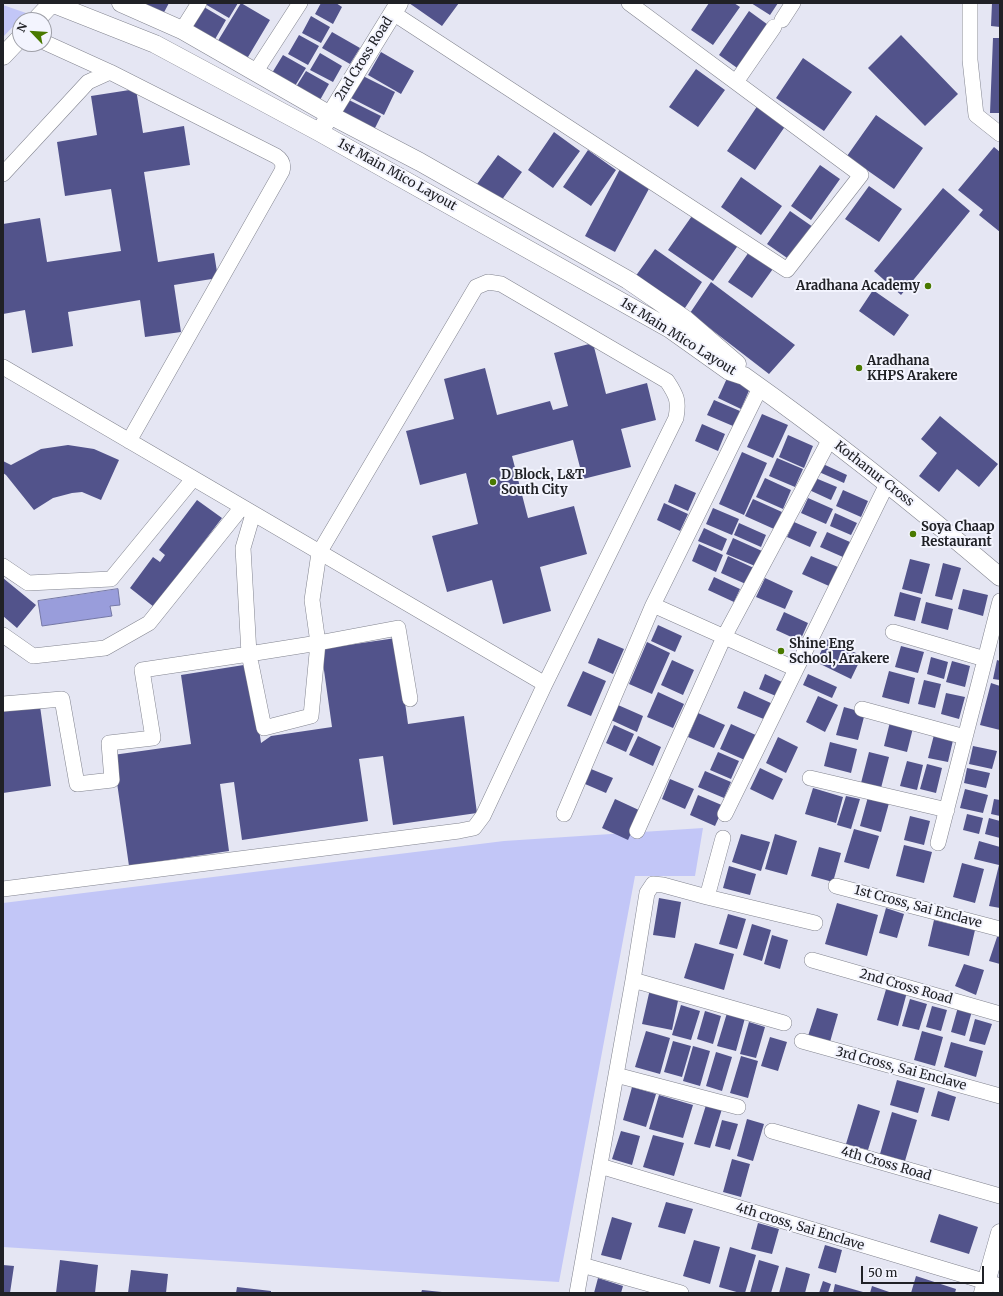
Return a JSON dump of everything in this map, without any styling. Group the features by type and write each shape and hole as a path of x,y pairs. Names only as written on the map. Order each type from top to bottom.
{"street":[{"name":"1st Main Mico Layout","path":"52,3 155,44 319,132 670,329 729,371 744,376"},
{"path":"44,12 52,3"},
{"name":"1st Main Mico Layout","path":"121,3 182,30 256,71 330,115 420,162 628,280 686,320 737,364 744,376"},
{"path":"182,30 199,3"},
{"path":"256,71 300,3"},
{"path":"396,8 787,270 861,175 629,3"},
{"path":"736,82 793,3"},
{"path":"970,3 970,60 976,115 1000,134"},
{"name":"2nd Cross Road","path":"319,132 396,8"},
{"path":"3,56 12,46"},
{"path":"52,46 110,72 276,156 281,159 283,163 282,171 129,441"},
{"path":"3,174 88,82 110,72"},
{"path":"3,889 474,828 483,816 545,684 676,418 678,403 675,392 667,381 501,284 488,282 476,287 319,553 312,600 318,643 311,716 264,728 249,654 243,548 248,511"},
{"path":"3,367 545,684"},
{"name":"Kothanur Cross","path":"744,376 830,439 1000,577"},
{"path":"564,814 653,605 760,388"},
{"path":"637,831 724,637 830,439"},
{"path":"3,566 28,583 111,579 194,479"},
{"path":"725,814 887,484"},
{"path":"3,635 33,656 105,648 149,623 248,511"},
{"path":"938,843 1000,601"},
{"path":"653,605 796,669"},
{"path":"3,704 62,699 77,784 112,780 108,742 153,738 142,670 318,643 398,628 410,699"},
{"path":"893,632 985,659"},
{"path":"862,709 965,736"},
{"path":"810,778 947,810"},
{"path":"707,897 723,838"},
{"path":"577,1293 634,980 647,893 653,884 663,885 815,923"},
{"name":"1st Cross, Sai Enclave","path":"836,886 1000,929"},
{"name":"2nd Cross Road","path":"812,960 1000,1014"},
{"path":"634,980 784,1023"},
{"name":"3rd Cross, Sai Enclave","path":"802,1041 1000,1096"},
{"path":"616,1075 738,1106"},
{"name":"4th Cross Road","path":"772,1131 1000,1196"},
{"name":"4th cross, Sai Enclave","path":"600,1166 989,1287"},
{"path":"989,1287 1000,1233"},
{"path":"582,1265 681,1293"}],"shaded area":[{"path":"3,5 23,12 12,12 12,28 3,37"},
{"path":"118,589 120,605 110,606 112,616 42,626 38,601"},
{"path":"703,828 695,876 635,876 559,1282 3,1247 3,903 504,841"}],"building":[{"path":"135,3 169,3 161,18"},
{"path":"238,3 229,18 205,4"},
{"path":"241,3 270,20 245,62 216,44"},
{"path":"321,3 336,3 342,7 333,24 315,14"},
{"path":"409,3 459,3 442,26"},
{"path":"709,3 734,3 740,7 713,45 691,30"},
{"path":"751,3 778,3 770,15"},
{"path":"992,3 1000,3 1000,27 991,26"},
{"path":"204,7 226,20 214,41 192,28"},
{"path":"749,11 771,27 740,70 719,55"},
{"path":"311,16 330,27 321,43 302,33"},
{"path":"332,32 360,48 350,64 322,48"},
{"path":"299,35 319,46 308,65 288,54"},
{"path":"901,35 958,94 925,126 868,68"},
{"path":"993,38 1000,38 1000,113 990,113"},
{"path":"381,52 414,71 401,94 368,75"},
{"path":"320,53 342,66 333,82 310,70"},
{"path":"283,55 306,68 295,86 272,73"},
{"path":"803,58 852,92 824,131 776,98"},
{"path":"696,69 725,90 698,127 669,107"},
{"path":"306,71 329,84 320,100 296,87"},
{"path":"363,76 395,92 384,115 351,98"},
{"path":"136,89 143,133 184,126 190,165 144,172 158,262 214,253 218,278 174,285 181,332 145,337 140,300 68,312 73,346 32,353 25,310 3,314 3,224 40,218 47,262 121,251 111,189 65,196 57,142 97,135 91,96"},
{"path":"347,99 381,116 372,134 338,117"},
{"path":"758,105 786,125 755,170 727,151"},
{"path":"876,115 923,148 894,189 847,156"},
{"path":"554,132 580,151 553,188 528,170"},
{"path":"994,147 1000,152 1000,232 979,215 983,210 958,190"},
{"path":"588,150 616,170 591,206 563,187"},
{"path":"498,155 522,172 501,201 477,184"},
{"path":"820,165 840,179 811,220 791,206"},
{"path":"620,169 651,185 615,252 585,236"},
{"path":"741,177 782,206 761,235 721,207"},
{"path":"869,186 902,209 879,242 845,219"},
{"path":"943,188 970,211 901,295 874,271"},
{"path":"790,211 813,227 790,260 767,244"},
{"path":"694,213 739,244 713,281 668,250"},
{"path":"655,249 702,282 683,311 635,277"},
{"path":"751,249 775,266 752,298 728,282"},
{"path":"711,282 795,345 769,374 690,313"},
{"path":"873,290 909,315 894,336 859,311"},
{"name":"D Block, L&T South City","path":"593,343 606,394 647,383 656,420 621,429 631,467 583,479 573,440 512,456 528,518 574,506 587,554 540,567 551,611 503,624 492,580 447,592 432,536 478,524 466,473 420,485 406,431 454,419 444,379 485,368 497,415 550,401 553,410 568,406 554,353"},
{"path":"728,376 751,386 741,409 718,398"},
{"path":"714,400 740,411 733,426 707,415"},
{"path":"762,414 788,425 773,458 747,447"},
{"path":"940,416 998,464 979,487 957,469 939,492 919,476 937,453 921,439"},
{"path":"702,424 725,434 718,451 695,441"},
{"path":"788,435 813,446 804,468 779,457"},
{"path":"68,445 94,449 119,460 101,500 82,492 72,493 53,498 34,510 3,473 3,461 11,465 41,449"},
{"path":"742,452 767,463 744,515 719,504"},
{"path":"777,458 803,469 795,487 769,476"},
{"path":"823,464 847,475 844,483 819,472"},
{"path":"813,477 837,487 831,500 807,489"},
{"path":"765,478 791,490 783,509 756,497"},
{"path":"675,484 696,493 688,511 668,502"},
{"path":"843,490 868,501 861,517 836,506"},
{"path":"808,498 833,509 826,524 801,513"},
{"path":"753,499 782,512 774,529 745,516"},
{"path":"197,500 222,518 154,607 130,588 153,557 160,562 165,555 159,550"},
{"path":"664,503 688,514 680,531 657,520"},
{"path":"713,508 739,519 732,535 706,524"},
{"path":"835,513 857,523 851,535 830,526"},
{"path":"794,522 817,532 810,547 787,537"},
{"path":"739,523 766,535 761,547 734,535"},
{"path":"704,528 727,539 722,551 698,541"},
{"path":"827,532 850,542 843,557 820,547"},
{"path":"733,538 762,551 755,566 726,554"},
{"path":"699,544 723,555 716,572 692,561"},
{"path":"728,556 756,569 748,585 721,573"},
{"path":"811,556 838,567 829,586 802,574"},
{"path":"910,559 930,564 922,594 902,589"},
{"path":"943,563 961,568 952,600 935,596"},
{"path":"714,577 740,589 734,602 708,590"},
{"path":"3,578 36,605 17,628 3,616"},
{"path":"765,578 793,591 785,609 756,597"},
{"path":"963,589 988,595 983,616 958,609"},
{"path":"900,592 921,598 915,621 894,616"},
{"path":"926,602 953,609 948,630 921,623"},
{"path":"784,612 808,623 800,641 776,630"},
{"path":"658,625 682,636 675,652 651,641"},
{"path":"396,638 408,724 464,716 477,813 393,825 383,756 359,759 368,821 242,840 234,782 220,784 229,851 129,866 113,755 191,744 181,675 250,664 261,743 271,736 332,727 321,649"},
{"path":"598,638 624,649 613,674 588,663"},
{"path":"827,639 862,656 851,679 816,662"},
{"path":"647,642 670,653 652,694 629,684"},
{"path":"901,646 924,652 918,673 895,667"},
{"path":"931,657 948,662 944,679 927,674"},
{"path":"672,660 694,670 683,695 661,685"},
{"path":"997,660 1000,661 1000,680 993,679"},
{"path":"952,661 970,666 965,687 946,682"},
{"path":"583,671 606,681 591,716 567,706"},
{"path":"889,671 915,678 909,704 882,697"},
{"path":"765,674 782,682 776,696 759,689"},
{"path":"808,674 837,687 832,698 803,685"},
{"path":"924,680 941,684 935,708 918,704"},
{"path":"991,683 1000,686 1000,730 980,725"},
{"path":"744,691 773,704 766,720 737,708"},
{"path":"658,692 684,704 673,728 647,717"},
{"path":"946,693 965,697 959,719 941,714"},
{"path":"818,696 838,705 825,732 806,722"},
{"path":"618,705 643,716 637,732 611,720"},
{"path":"40,706 51,786 3,793 3,711"},
{"path":"844,707 865,713 858,740 836,735"},
{"path":"698,713 725,725 714,748 688,737"},
{"path":"890,722 913,728 907,752 884,746"},
{"path":"731,724 758,736 747,761 720,749"},
{"path":"614,725 634,734 626,752 606,743"},
{"path":"935,731 954,736 948,762 928,758"},
{"path":"638,736 661,747 653,766 629,755"},
{"path":"778,737 798,747 786,773 766,763"},
{"path":"830,742 857,749 851,773 824,766"},
{"path":"973,746 997,751 992,769 969,764"},
{"path":"718,752 739,761 731,779 710,770"},
{"path":"869,752 889,757 881,788 861,783"},
{"path":"907,761 923,765 917,790 900,786"},
{"path":"927,764 942,768 936,793 920,789"},
{"path":"760,768 783,779 773,800 750,789"},
{"path":"967,768 990,773 986,788 964,783"},
{"path":"591,769 613,778 606,793 585,784"},
{"path":"705,771 731,782 724,798 698,787"},
{"path":"670,779 694,789 685,809 662,799"},
{"path":"813,788 843,797 836,823 805,814"},
{"path":"965,789 988,795 983,813 960,808"},
{"path":"698,795 724,806 715,826 690,815"},
{"path":"846,796 860,799 851,829 837,825"},
{"path":"868,797 889,803 881,832 860,826"},
{"path":"615,799 641,811 628,840 602,828"},
{"path":"994,799 1000,800 1000,816 991,814"},
{"path":"967,814 983,818 979,834 963,830"},
{"path":"910,816 930,821 924,845 904,840"},
{"path":"989,818 1000,821 1000,838 985,834"},
{"path":"854,829 879,836 869,869 844,862"},
{"path":"741,834 770,842 761,871 732,862"},
{"path":"775,834 797,841 787,875 765,869"},
{"path":"979,841 1000,847 999,865 974,859"},
{"path":"904,845 932,852 924,883 896,876"},
{"path":"819,847 841,853 833,882 811,876"},
{"path":"962,863 984,869 975,903 953,897"},
{"path":"999,865 1000,866 1000,908 989,906"},
{"path":"729,866 756,874 750,895 723,888"},
{"path":"659,898 681,902 675,938 653,935"},
{"path":"837,903 878,915 867,956 825,944"},
{"path":"886,908 904,914 897,938 879,933"},
{"path":"728,914 746,919 737,949 719,944"},
{"path":"934,920 975,930 969,956 928,946"},
{"path":"752,924 771,930 762,961 743,955"},
{"path":"772,935 788,940 780,969 764,964"},
{"path":"997,937 1000,937 1000,964 989,961"},
{"path":"695,943 734,954 724,990 684,978"},
{"path":"964,964 984,970 976,995 955,986"},
{"path":"887,986 907,992 898,1026 877,1020"},
{"path":"650,989 679,996 672,1030 642,1024"},
{"path":"910,999 927,1004 919,1030 902,1026"},
{"path":"681,1005 700,1011 691,1040 672,1035"},
{"path":"932,1006 947,1010 941,1031 926,1027"},
{"path":"958,1007 972,1011 965,1036 951,1032"},
{"path":"817,1008 838,1014 830,1042 808,1036"},
{"path":"705,1011 721,1016 713,1044 697,1039"},
{"path":"727,1013 745,1018 736,1051 717,1046"},
{"path":"975,1019 992,1024 985,1045 969,1041"},
{"path":"749,1022 765,1027 756,1058 740,1054"},
{"path":"646,1031 670,1038 660,1074 635,1067"},
{"path":"922,1031 943,1037 935,1066 914,1060"},
{"path":"770,1037 787,1042 778,1071 761,1066"},
{"path":"673,1041 691,1046 682,1077 664,1072"},
{"path":"951,1042 983,1051 976,1077 944,1067"},
{"path":"693,1046 710,1051 700,1086 683,1081"},
{"path":"716,1052 732,1057 722,1091 706,1086"},
{"path":"741,1056 758,1061 748,1098 730,1093"},
{"path":"897,1080 925,1088 918,1113 890,1105"},
{"path":"632,1087 656,1094 646,1127 623,1120"},
{"path":"938,1091 956,1097 949,1121 931,1116"},
{"path":"659,1095 693,1105 683,1138 649,1129"},
{"path":"858,1104 880,1111 868,1150 846,1144"},
{"path":"706,1105 722,1109 710,1148 694,1144"},
{"path":"892,1112 917,1120 905,1161 880,1154"},
{"path":"747,1119 764,1124 753,1161 737,1156"},
{"path":"722,1120 738,1124 730,1150 715,1146"},
{"path":"621,1131 640,1136 632,1165 612,1159"},
{"path":"653,1135 684,1143 674,1176 643,1167"},
{"path":"732,1159 750,1164 741,1197 723,1192"},
{"path":"666,1202 693,1209 685,1234 658,1227"},
{"path":"939,1214 978,1227 969,1254 930,1242"},
{"path":"612,1217 632,1223 621,1260 601,1255"},
{"path":"758,1223 779,1229 772,1254 751,1249"},
{"path":"694,1240 720,1247 710,1284 683,1276"},
{"path":"825,1245 842,1250 836,1273 818,1268"},
{"path":"730,1247 756,1255 745,1293 719,1287"},
{"path":"60,1260 98,1265 95,1293 56,1293"},
{"path":"759,1260 779,1266 771,1293 750,1293"},
{"path":"3,1265 14,1266 10,1293 3,1293"},
{"path":"786,1267 810,1274 805,1293 779,1293"},
{"path":"131,1270 168,1274 166,1293 128,1293"},
{"path":"916,1276 956,1289 955,1293 911,1293"},
{"path":"598,1278 623,1286 621,1293 594,1293"},
{"path":"823,1281 831,1284 828,1293 819,1293"},
{"path":"835,1284 863,1292 833,1293"},
{"path":"872,1286 892,1293 870,1293"},
{"path":"237,1287 271,1291 271,1293 236,1293"},
{"path":"422,1290 442,1292 442,1293 421,1293"}],"place":[{"name":"Aradhana Academy","path":"928,286"},
{"name":"Aradhana KHPS Arakere","path":"859,368"},
{"name":"D Block, L&T South City","path":"493,482"},
{"name":"Soya Chaap Restaurant","path":"913,534"},
{"name":"Shine Eng School, Arakere","path":"781,651"}]}
